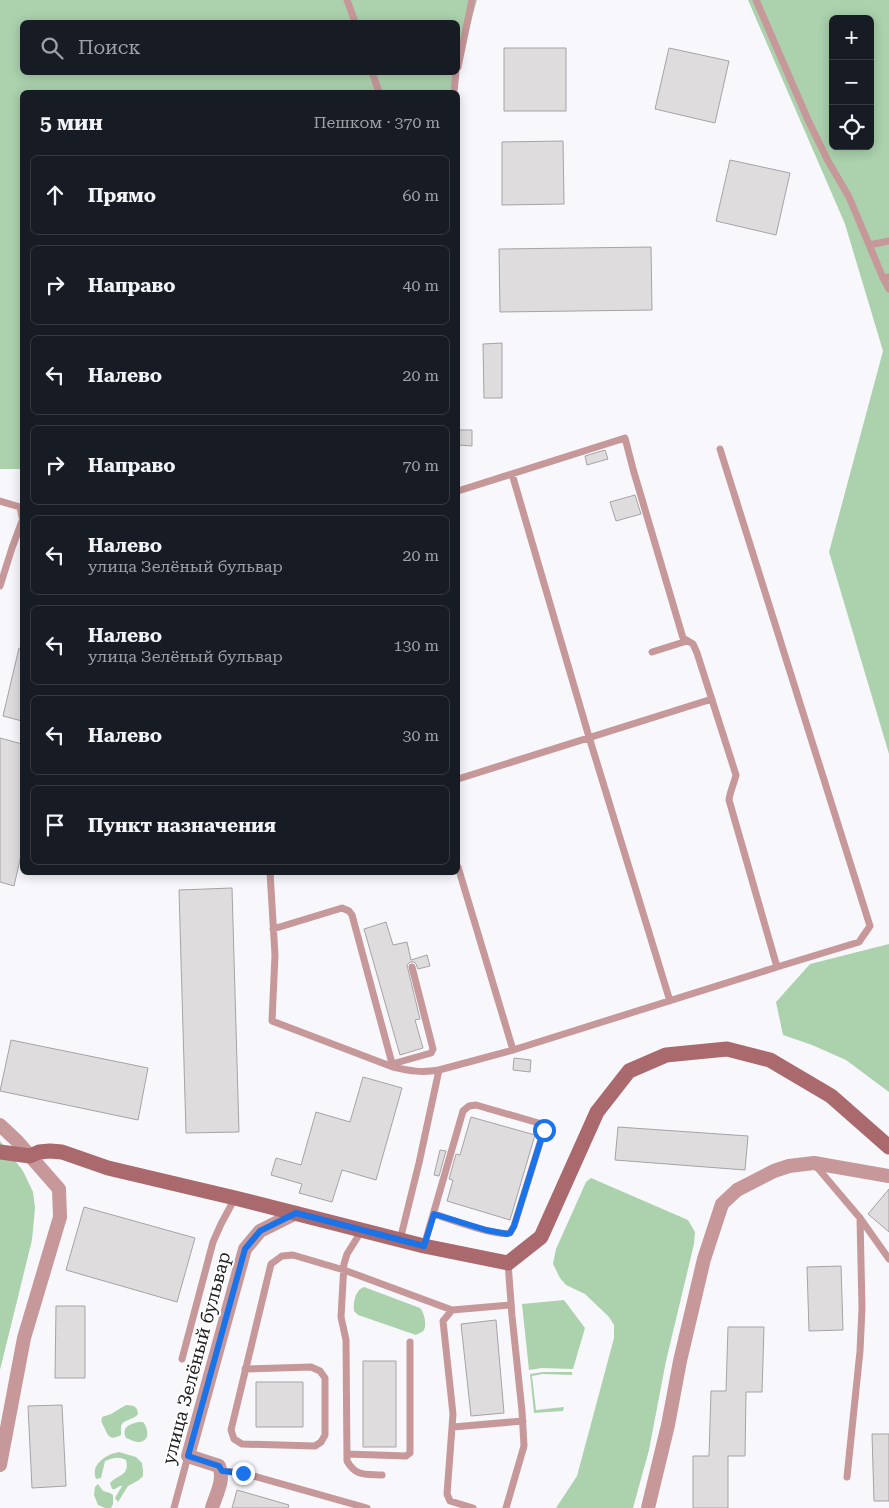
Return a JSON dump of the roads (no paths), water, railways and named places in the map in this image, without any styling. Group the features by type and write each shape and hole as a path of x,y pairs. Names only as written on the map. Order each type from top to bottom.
{"main road":[{"path":"0,1152 30,1156 39,1152 62,1152 108,1168 236,1198 424,1246 508,1263 541,1237 597,1112 629,1071 666,1055 727,1049 770,1060 831,1096 889,1147"}],"street":[{"path":"0,1125 59,1189 60,1217 24,1338 0,1465"},
{"path":"648,1508 704,1260 722,1204 738,1190 774,1171 789,1166 814,1164 889,1176"},
{"name":"улица Зелёный бульвар","path":"188,1456 245,1249 260,1231 296,1213"},
{"path":"188,1456 219,1466 222,1471 222,1480 216,1492 212,1508"}],"lane":[{"path":"347,0 354,20"},
{"path":"460,57 472,0"},
{"path":"756,0 808,120 828,161 849,197 869,245 886,278 889,289"},
{"path":"373,75 377,90"},
{"path":"454,90 456,75"},
{"path":"869,245 889,241"},
{"path":"460,490 625,438 683,638 693,644 697,653 736,774 730,792 730,800 777,967"},
{"path":"270,875 275,954 272,1021 414,1072 439,1070 513,1050 859,942 870,926 720,449"},
{"path":"512,474 589,738 670,1001"},
{"path":"0,501 20,507"},
{"path":"0,586 20,526"},
{"path":"652,652 687,641"},
{"path":"460,778 712,699"},
{"path":"460,874 513,1050"},
{"path":"273,929 342,908 349,911 352,916 393,1066"},
{"path":"393,1066 431,1053 433,1049 412,967"},
{"path":"400,1240 439,1070"},
{"path":"424,1246 463,1112 469,1106 476,1105 542,1124 544,1130 514,1226 510,1233 504,1234 486,1230 434,1214"},
{"path":"814,1164 860,1218 889,1259"},
{"path":"182,1359 213,1242 236,1198"},
{"path":"847,1477 860,1351 862,1308 860,1218"},
{"path":"362,1230 347,1254 344,1270 341,1318 346,1340 347,1461 352,1469 361,1474 382,1475"},
{"path":"245,1369 311,1367 320,1371 325,1378 325,1435 322,1442 315,1446 242,1444 234,1438 231,1430 245,1369 271,1264 282,1256 293,1255 344,1270 452,1310 511,1305"},
{"path":"506,1508 524,1446 508,1263"},
{"path":"452,1310 443,1322 453,1414 447,1494 450,1501 473,1508"},
{"path":"347,1454 406,1456 410,1453 410,1342"},
{"path":"453,1427 523,1421"},
{"name":"улица Зелёный бульвар","path":"174,1508 188,1456"},
{"path":"222,1471 243,1473 367,1508"}]}
